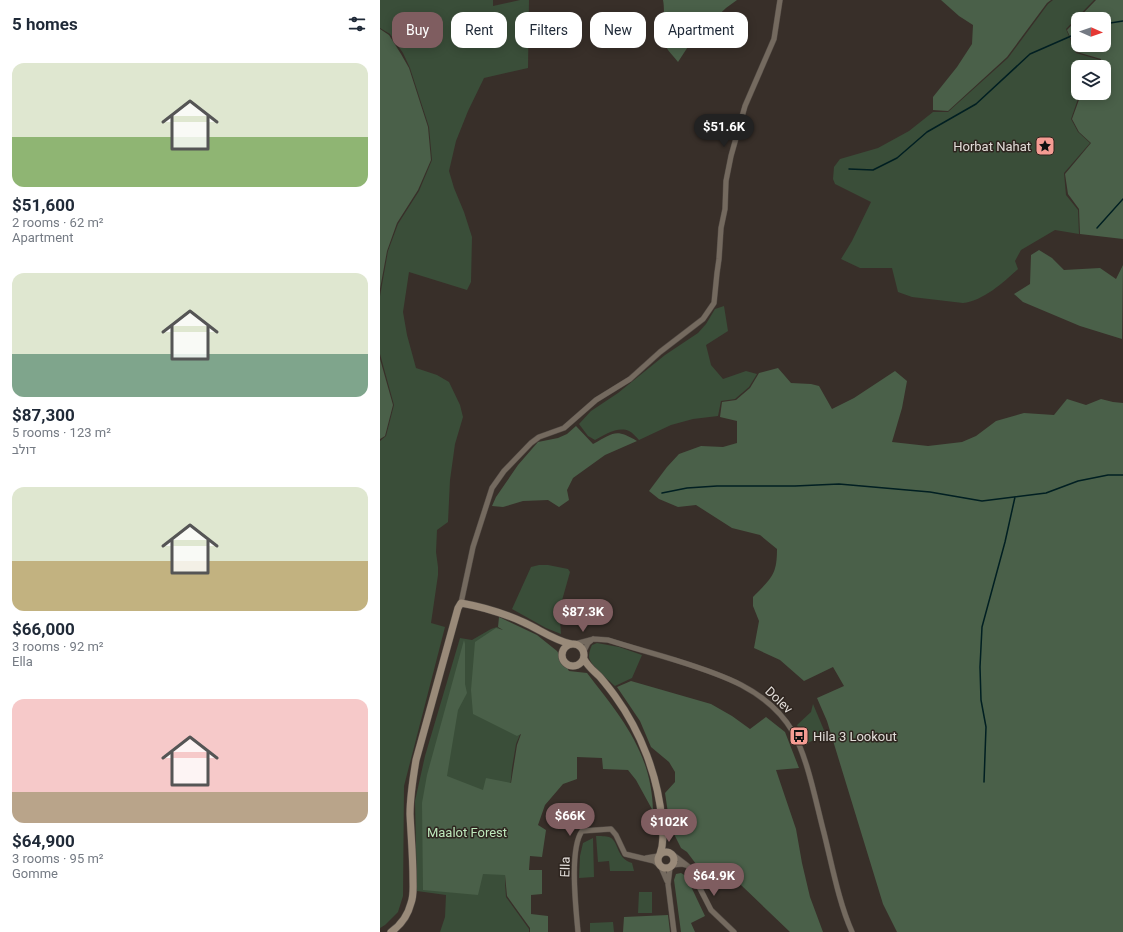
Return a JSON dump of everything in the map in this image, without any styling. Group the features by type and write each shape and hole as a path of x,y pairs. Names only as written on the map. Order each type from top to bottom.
{"street":[{"path":"391,932 400,925 406,916 413,895 410,813 412,783 416,760 458,608 461,603 473,547 492,488 504,471 531,443 539,437 564,428 596,400 630,379 660,352 703,319 714,303 726,181 731,156 745,106 774,39 780,0"},
{"path":"461,603 475,605 508,615 553,638 582,648 587,665 616,697 641,741 656,785 662,813 663,833 663,845 658,862 666,876 668,884 674,932"},
{"path":"553,638 560,649 564,662 568,666 576,666 594,671"},
{"path":"561,655 564,647 594,639"},
{"path":"576,666 582,662 588,643 594,639"},
{"name":"Dolev","path":"594,639 608,640 714,672 753,692 776,711 786,722 794,734 804,759 843,905 852,932"},
{"name":"Ella","path":"578,932 575,902 575,863 577,840 582,831 611,829 616,835 625,854 642,858"},
{"path":"663,833 665,843 674,860 671,867 668,884"},
{"path":"642,858 659,855 666,852 689,867 711,910 734,932"},
{"path":"642,858 654,861 664,869 682,864 689,867"}],"green space":[{"path":"380,0 493,0 493,6 520,0 529,0 529,12 515,12 515,48 528,48 528,68 484,78 468,111 456,141 449,171 472,237 471,282 467,290 409,272 403,312 407,335 416,368 437,375 449,382 460,405 463,417 455,444 450,480 448,522 437,530 436,552 438,575 431,623 445,627 404,786 403,896 398,912 380,928 380,441 386,436 394,405 380,354 380,296 388,251 398,224 419,191 432,160 429,127 410,68 400,48 443,48 443,12 392,12 392,37 380,28"},
{"path":"663,0 737,0 722,12 664,12"},
{"path":"941,0 1051,0 1047,3 1007,57 948,111 933,110 933,97 957,67 972,44 973,25 959,16"},
{"path":"1053,0 1094,0 1082,12 1071,12 1071,24 1066,29 1071,41 1071,52 1076,52 1100,60 1071,60 1071,100 1078,100 1071,119 1078,132 1090,143 1064,173 1066,195 1078,210 1079,234 1055,230 1021,250 1015,261 1018,269 986,295 963,303 912,297 898,292 892,268 860,268 841,259 852,241 871,202 835,184 833,179 834,167 840,159 878,148 909,131 933,112 948,112 1008,58 1048,4"},
{"path":"1096,0 1123,0 1123,239 1080,234 1079,209 1068,194 1065,174 1091,143 1079,132 1072,119 1079,100 1111,100 1111,60 1101,59 1077,52 1111,52 1111,12 1084,12"},
{"path":"1071,26 1071,39 1067,30"},
{"path":"380,29 389,35 392,40 392,48 397,48 409,68 428,127 431,160 418,190 397,223 387,251 380,289"},
{"path":"667,48 687,48 678,62"},
{"path":"1039,250 1052,258 1064,270 1100,268 1116,279 1123,265 1122,339 1080,326 1023,302 1014,294 1030,284 1031,255"},
{"path":"724,306 728,331 706,345 711,365 723,379 746,371 757,374 749,387 735,399 721,401 718,416 693,419 671,425 639,440 633,434 625,430 616,430 595,440 588,436 579,424 591,411 618,393 665,355 698,333 706,324 715,309"},
{"path":"380,359 393,405 385,436 380,439"},
{"path":"778,368 791,383 819,386 832,409 854,398 895,371 907,381 902,408 892,442 928,446 962,442 976,436 996,421 1024,413 1054,415 1067,399 1086,405 1101,399 1123,403 1123,932 897,932 883,904 827,721 817,698 844,686 833,667 804,681 780,660 754,648 759,621 753,606 753,597 772,576 776,565 777,549 760,535 732,528 696,505 678,507 659,499 649,491 679,454 701,446 723,447 737,443 737,421 720,417 722,402 736,400 750,388 759,373"},
{"path":"576,426 593,444 610,435 619,433 637,441 605,455 573,478 567,490 569,500 559,507 548,500 523,501 503,507 492,506 496,497 518,465 538,442 558,438 567,434"},
{"path":"548,565 568,569 570,572 561,604 561,634 546,628 512,609 531,567"},
{"name":"Maalot Forest","path":"499,617 537,635 557,651 569,671 587,673 623,721 641,753 651,790 653,811 636,780 628,770 603,769 602,758 577,757 577,779 563,784 545,805 538,825 546,830 542,857 530,856 529,870 542,870 542,894 531,895 531,914 548,916 548,932 530,932 530,928 507,896 505,875 483,874 478,895 423,890 422,803 427,775 464,640 465,684 467,693 458,710 447,776 483,790 486,778 511,783 517,745 521,734 517,736 473,714 471,690 475,642 496,628 503,630 498,627"},
{"name":"Maalot Forest","path":"497,627 527,646 524,725 516,744 512,768 505,839 505,883 506,897 529,929 529,932 440,932 445,917 446,895 417,891 415,801 425,756 460,638 472,640"},
{"path":"597,643 619,647 642,655 632,678 615,686 600,673 590,661 589,657 592,645"},
{"path":"631,681 711,704 732,716 750,729 766,717 785,732 799,768 776,770 796,829 810,897 823,932 790,932 718,863 702,872 687,852 681,848 671,828 665,793 675,782 675,772 669,762 651,747 640,721 617,687"},
{"path":"813,704 826,735 805,744 797,725 811,712"},
{"path":"596,836 608,837 612,839 623,858 632,863 634,871 610,871 609,861 598,862"},
{"path":"593,838 594,877 579,878 580,856 583,843"},
{"path":"681,873 686,876 705,916 691,923 695,932 681,932 674,880 676,874"},
{"path":"639,892 652,892 652,913 638,913"},
{"path":"668,915 670,932 623,932 624,917"},
{"path":"613,922 614,932 590,932 590,923"}],"waterway":[{"path":"1111,23 1123,21"},
{"path":"849,169 873,170 897,158 927,132 976,104 1030,54 1071,36"},
{"path":"1097,228 1123,199"},
{"path":"662,493 687,488 717,486 795,486 839,484 930,492 982,501 1046,493 1078,481 1108,475 1123,475"},
{"path":"984,782 986,727 981,700 980,667 982,627 1005,542 1015,497"}],"place":[{"name":"Horbat Nahat","path":"1045,146"},
{"name":"Hila 3 Lookout","path":"799,736"}]}
